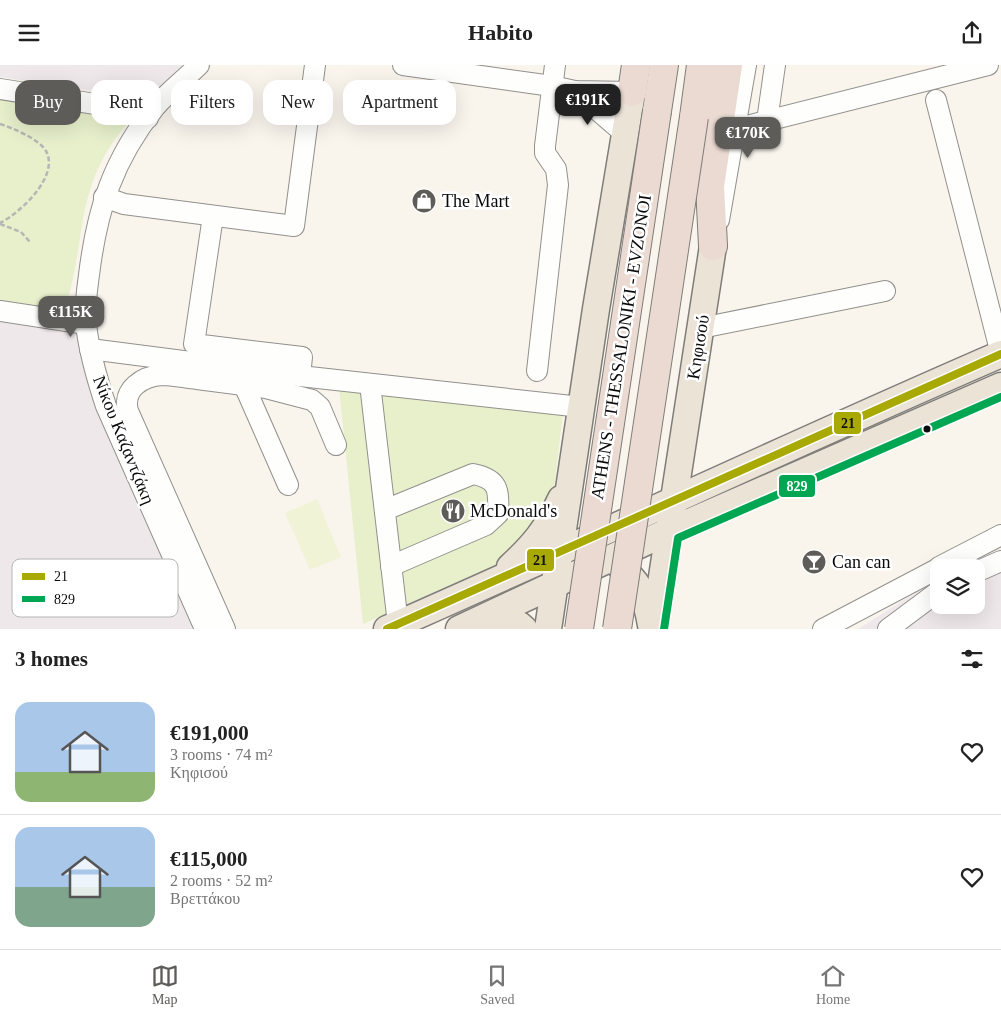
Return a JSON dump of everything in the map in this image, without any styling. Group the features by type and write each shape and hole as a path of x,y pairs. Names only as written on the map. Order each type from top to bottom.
{"highway":[{"path":"632,92 636,65"},
{"name":"ATHENS - THESSALONIKI - EVZONOI","path":"579,629 664,65"},
{"name":"ATHENS - THESSALONIKI - EVZONOI","path":"617,629 701,65"},
{"path":"713,246 710,186 728,65"}],"main road":[{"path":"548,629 581,407 632,92"},
{"name":"Κηφισού","path":"653,629 713,246"},
{"path":"392,627 495,582 740,469 1001,354"},
{"path":"462,628 669,531 1001,386"},
{"path":"581,407 579,428 581,450 596,492 603,502 610,509 628,520 669,531"},
{"path":"683,445 693,461 704,469 715,473 740,469"},
{"path":"495,582 538,539 552,517 571,475"},
{"path":"560,551 580,549 612,558 628,571 646,601 653,629"},
{"path":"462,628 502,618 511,620 524,629"}],"street":[{"name":"Νίκου Καζαντζάκη","path":"161,102 199,65"},
{"path":"104,197 124,205 294,226 315,65"},
{"path":"403,65 455,68 575,91 632,92 630,65"},
{"path":"537,371 558,185 556,169 545,153 555,65"},
{"name":"Κηφισού","path":"713,246 746,65"},
{"path":"767,121 775,65"},
{"path":"735,129 988,65"},
{"path":"0,89 91,103"},
{"path":"575,91 624,134"},
{"path":"936,100 1001,354"},
{"name":"Νίκου Καζαντζάκη","path":"143,125 112,175 98,217 92,246 86,323 90,349 106,406 199,592 205,629"},
{"path":"213,215 194,344 302,357 300,376"},
{"path":"701,328 885,291"},
{"path":"0,311 86,323"},
{"path":"90,349 300,376 581,407"},
{"path":"225,629 199,592 128,411 127,398 132,387 145,379 164,375 266,388 312,400 320,407 336,445"},
{"path":"370,383 391,566 392,627"},
{"path":"244,385 288,485"},
{"path":"385,510 474,474 488,477 495,485 498,496 498,514 486,525 391,566"},
{"path":"956,559 1001,535"},
{"path":"985,568 1001,561"},
{"path":"823,629 930,573"},
{"path":"985,573 1001,575"},
{"path":"888,629 930,598"}],"path":[{"path":"0,123 20,132 42,146 49,161 47,174 36,192 16,212 0,224"},
{"path":"0,224 21,232 30,242"}],"shaded area":[{"path":"0,65 182,65 161,85 161,80 91,80 91,91 81,89 81,80 20,80 0,77"},
{"path":"0,316 79,330 169,559 12,559 12,617 178,617 178,583 196,629 0,629"},
{"path":"1001,552 1001,629 858,629 907,598 930,586 930,614 985,614 985,562"}],"green space":[{"path":"0,99 15,101 15,125 81,125 81,112 91,114 91,125 126,125 108,150 90,190 84,211 70,289 67,301 62,308 0,301"},
{"path":"339,387 563,413 554,489 511,558 363,624"},
{"path":"317,499 341,557 310,570 285,513"}],"transit line":[{"name":"21","path":"387,629 1001,354"},
{"name":"829","path":"664,629 678,538 1001,397"}],"place":[{"name":"The Mart","path":"424,201"},
{"name":"McDonald's","path":"453,511"},
{"name":"Can can","path":"814,562"}]}
